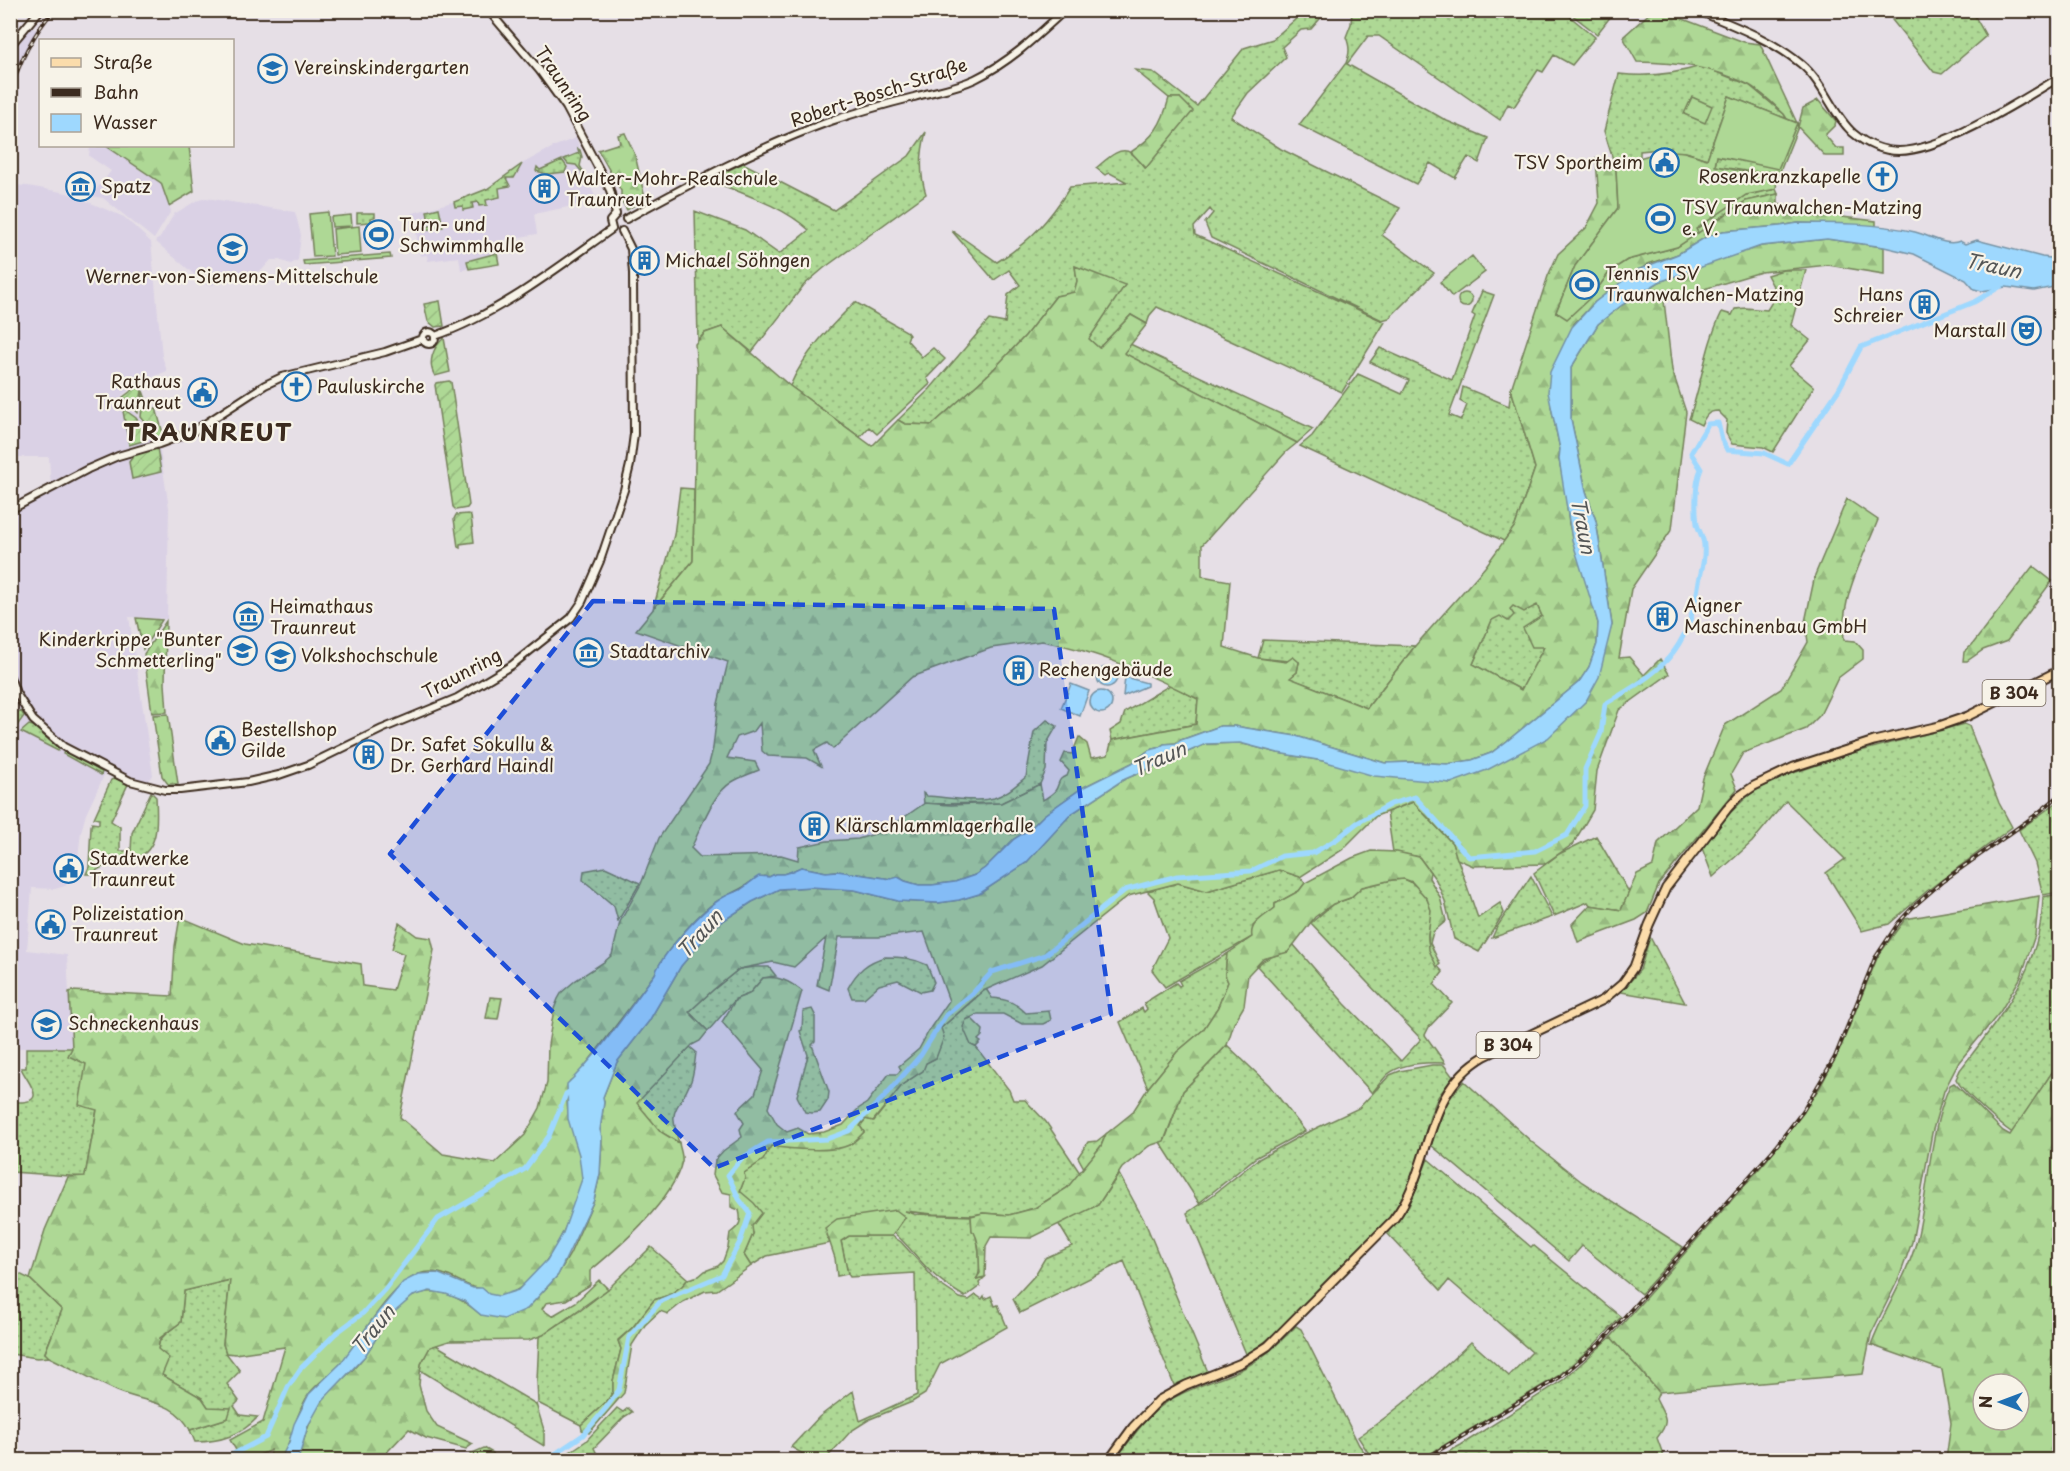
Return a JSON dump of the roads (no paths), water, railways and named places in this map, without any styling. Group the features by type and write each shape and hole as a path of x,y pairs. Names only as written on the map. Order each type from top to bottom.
{"main road":[{"path":"10,46 40,10"},
{"name":"Traunring","path":"488,10 540,71 566,107 610,190 616,214"},
{"name":"Robert-Bosch-Straße","path":"626,219 704,176 787,138 873,108 956,87 974,80 1021,50 1065,10"},
{"path":"1696,10 1743,30 1793,57 1813,77 1851,131 1868,144 1887,150 1907,151 1936,143 1990,117 2060,76"},
{"path":"616,214 622,215 626,219 627,226 622,231 612,230 609,221 616,214"},
{"path":"10,510 88,469 130,452 194,431 265,385 289,375 385,352 422,339 426,332 432,332 435,336 452,329 503,303 612,230"},
{"name":"Traunring","path":"10,677 16,693 33,720 64,747 130,781 170,790 248,782 308,765 376,732 457,698 512,665 567,623 582,602 600,561 627,479 634,434 633,273 631,249 622,231"},
{"name":"B 304","path":"1109,1461 1145,1413 1160,1400 1186,1385 1241,1364 1268,1346 1393,1220 1405,1203 1416,1179 1439,1105 1449,1089 1468,1068 1485,1056 1604,999 1622,984 1634,967 1649,924 1666,888 1738,797 1763,780 1794,767 1874,741 1939,726 1968,716 2060,670"}],"water":[{"name":"Traun","path":"1798,223 1872,225 1915,232 1949,243 1960,241 1965,244 1977,240 2042,257 2059,259 2059,286 2034,291 2006,287 1982,291 1974,289 1966,280 1914,254 1884,247 1827,239 1761,246 1659,282 1622,305 1598,324 1571,368 1571,419 1586,491 1596,521 1612,625 1599,677 1586,701 1548,738 1487,770 1451,783 1374,776 1323,761 1240,743 1206,744 1123,780 1071,814 1026,863 979,894 938,903 898,901 855,890 811,887 779,889 752,902 715,926 681,966 649,1021 617,1062 603,1097 600,1174 594,1200 558,1275 527,1309 504,1319 481,1315 464,1301 446,1294 430,1291 413,1296 390,1316 365,1356 322,1401 308,1426 298,1460 280,1460 309,1394 340,1364 403,1282 419,1274 437,1273 499,1296 518,1290 547,1260 563,1233 582,1179 579,1155 568,1119 567,1084 602,1045 655,974 673,945 692,923 719,900 740,890 759,876 769,877 783,874 801,867 891,879 898,877 919,885 955,882 975,875 985,868 1014,839 1082,788 1132,763 1149,750 1164,744 1176,743 1220,726 1234,726 1296,736 1385,763 1447,764 1472,760 1491,753 1507,741 1579,682 1589,667 1597,644 1598,623 1572,540 1559,459 1560,449 1548,392 1550,372 1572,327 1595,302 1637,270 1678,254 1706,237 1723,231"},
{"path":"369,225 378,225 380,244 370,245"},
{"path":"1103,667 1111,667 1117,673 1117,681 1111,687 1103,687 1097,681 1097,673"},
{"path":"1125,677 1147,683 1147,686 1123,696"},
{"path":"1071,684 1089,691 1080,716 1061,708"},
{"path":"1101,691 1109,694 1112,702 1109,710 1101,713 1093,710 1090,702 1093,694"}],"waterway":[{"name":"Traun","path":"546,1460 583,1435 606,1408 619,1390 629,1337 661,1301 722,1275 740,1242 750,1213 739,1199 728,1175 742,1158 768,1142 827,1139 849,1131 884,1097 921,1055 946,1015 972,994 992,972 1045,955 1125,890 1177,876 1251,871 1282,856 1313,853 1337,839 1357,823 1391,804 1415,797 1469,857 1535,851 1567,835 1585,806 1585,769 1601,733 1605,704 1656,670 1679,645 1687,629 1704,561 1703,540 1697,524 1696,511 1701,469 1691,453 1708,424 1718,423 1727,450 1764,453 1788,464 1839,389 1861,347 1974,302 2001,286"},
{"name":"Traun","path":"222,1460 266,1437 288,1387 301,1368 335,1334 363,1313 385,1289 438,1219 525,1169 549,1136 566,1094 571,1091"}],"railway":[{"path":"10,94 27,50 39,29 54,10"},
{"path":"1423,1460 1560,1377 1603,1341 1773,1150 1803,1111 1835,1057 1875,958 1899,922 1943,881 2060,795"}],"place":[{"name":"Vereinskindergarten","path":"273,68"},
{"name":"TSV Sportheim","path":"1664,163"},
{"name":"Rosenkranzkapelle","path":"1882,177"},
{"name":"Spatz","path":"80,187"},
{"name":"Walter-Mohr-Realschule Traunreut","path":"545,189"},
{"name":"TSV Traunwalchen-Matzing e. V.","path":"1661,218"},
{"name":"Turn- und Schwimmhalle","path":"378,235"},
{"name":"Werner-von-Siemens-Mittelschule","path":"232,248"},
{"name":"Michael Söhngen","path":"644,261"},
{"name":"Tennis TSV Traunwalchen-Matzing","path":"1584,284"},
{"name":"Hans Schreier","path":"1924,305"},
{"name":"Marstall","path":"2027,331"},
{"name":"Pauluskirche","path":"296,387"},
{"name":"Rathaus Traunreut","path":"202,392"},
{"name":"Aigner Maschinenbau GmbH","path":"1663,616"},
{"name":"Heimathaus Traunreut","path":"249,617"},
{"name":"Kinderkrippe \"Bunter Schmetterling\"","path":"243,650"},
{"name":"Stadtarchiv","path":"588,652"},
{"name":"Volkshochschule","path":"280,656"},
{"name":"Rechengebäude","path":"1018,670"},
{"name":"Bestellshop Gilde","path":"220,740"},
{"name":"Dr. Safet Sokullu & Dr. Gerhard Haindl","path":"369,755"},
{"name":"Klärschlammlagerhalle","path":"814,826"},
{"name":"Stadtwerke Traunreut","path":"68,869"},
{"name":"Polizeistation Traunreut","path":"51,924"},
{"name":"Schneckenhaus","path":"47,1024"}],"district":[{"name":"TRAUNREUT","path":"208,433"}]}
